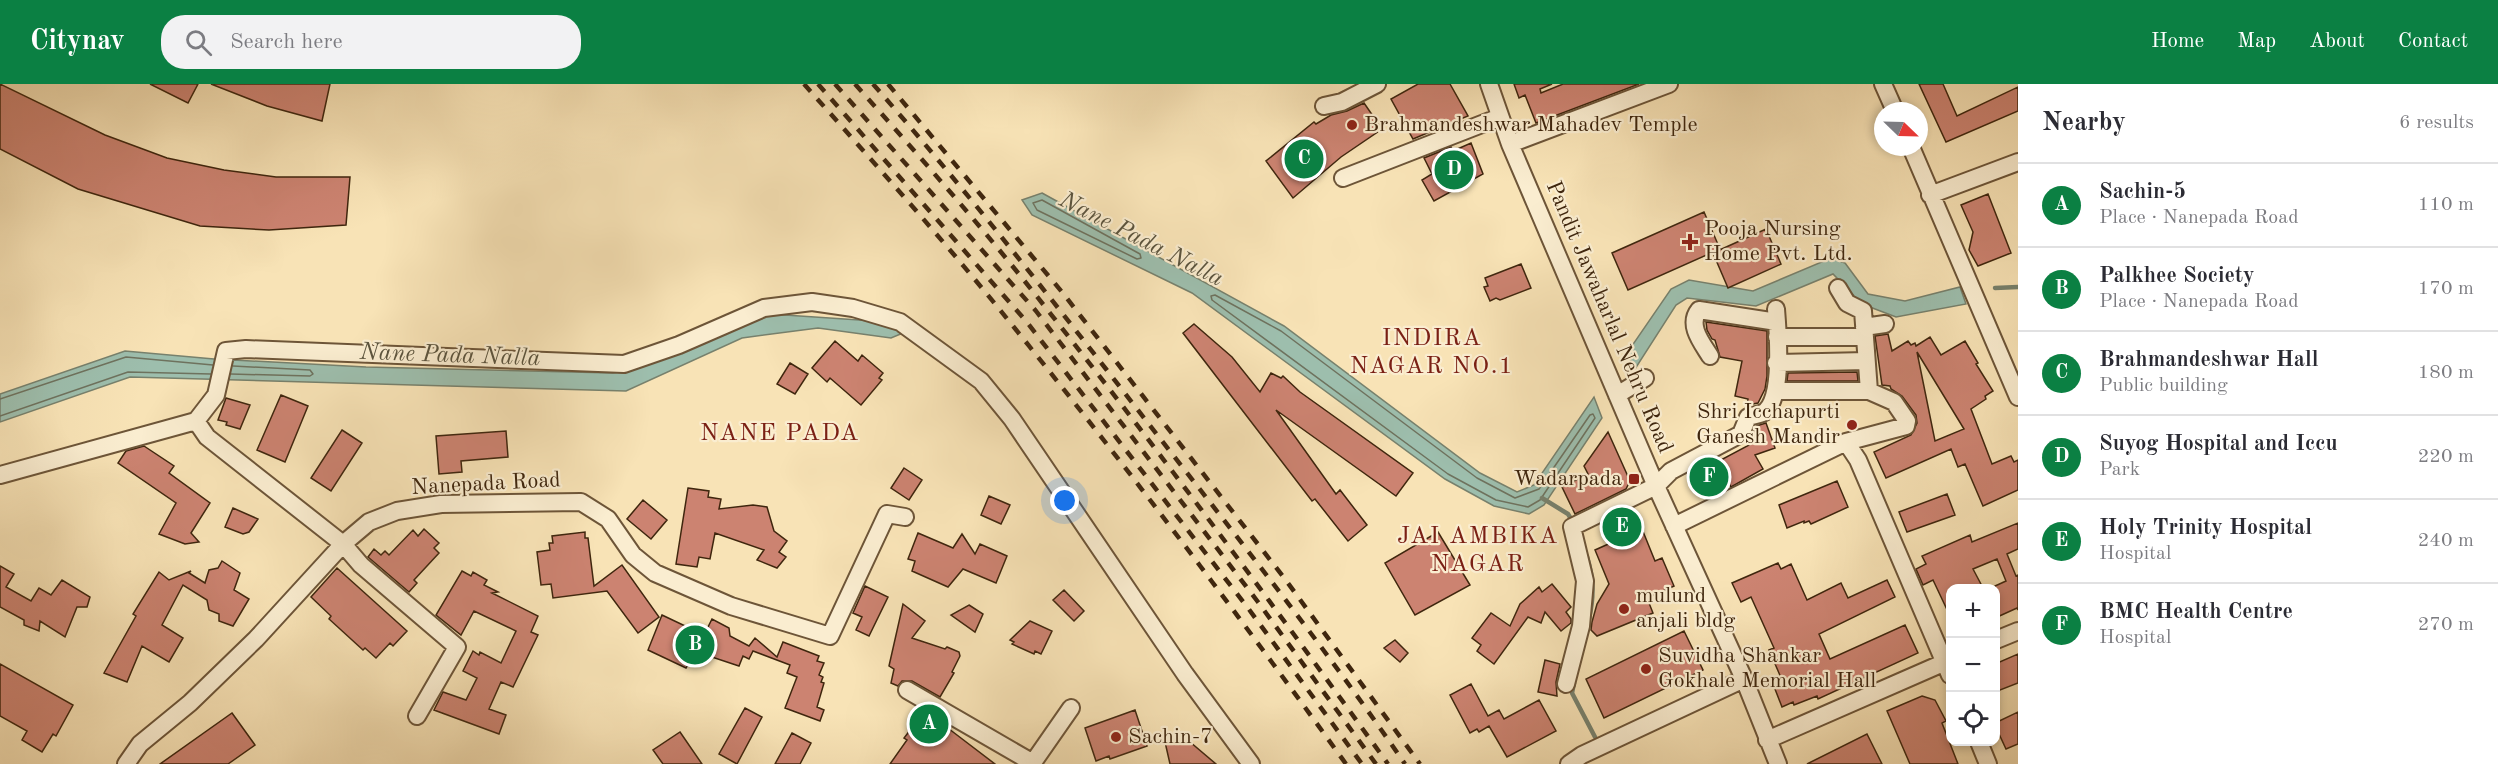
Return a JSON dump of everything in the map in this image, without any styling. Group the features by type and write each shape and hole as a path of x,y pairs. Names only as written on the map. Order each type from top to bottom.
{"street":[{"path":"1324,106 1342,102 1376,84"},
{"name":"Pandit Jawaharlal Nehru Road","path":"1489,84 1510,144 1656,486 1744,679 1778,764"},
{"path":"1510,144 1669,84"},
{"path":"1883,84 1891,102"},
{"path":"1343,178 1500,117"},
{"path":"1915,156 2018,397"},
{"path":"1930,195 2018,162"},
{"path":"1838,288 1846,303 1863,311 1869,391"},
{"path":"0,475 196,421 216,395 226,351 246,349 624,364 679,345 764,308 812,302 853,308 900,322 981,381 1012,418 1185,674 1251,764"},
{"path":"1710,356 1694,328 1695,314 1699,310 1777,323 1864,332 1885,324"},
{"path":"1566,684 1581,626 1585,581 1572,528 1656,486 1671,471 1741,434 1748,417 1764,413 1771,404 1776,391 1777,323"},
{"path":"1776,363 1866,361"},
{"path":"1617,395 1645,378"},
{"path":"1674,526 1846,442 1907,424 1893,402 1869,391 1776,391"},
{"path":"196,421 207,437 343,544 361,565 456,646 417,716"},
{"path":"1846,442 1858,460 1946,659"},
{"name":"Nanepada Road","path":"126,764 140,744 190,703 256,639 343,544 369,522 397,511 441,504 581,502 608,519 633,555 655,573 731,606 830,636 887,514 905,517"},
{"path":"2000,638 2018,631"},
{"path":"1767,740 1946,667"},
{"path":"1569,764 1582,755 1744,679"},
{"path":"907,690 1032,763 1071,708"},
{"path":"1981,746 1988,764"}],"water":[{"path":"1042,193 1284,326 1480,473 1517,492 1534,485 1594,397 1602,418 1544,505 1529,514 1494,506 1445,479 1192,293 1032,215 1022,200"},
{"path":"1831,258 1845,263 1868,294 1905,301 1960,287 1966,304 1896,317 1862,304 1833,274 1756,306 1687,298 1676,305 1635,369 1627,353 1671,289 1689,280 1753,291"},
{"path":"770,314 889,322 903,333 891,338 818,328 742,338 626,391 130,377 0,422 0,394 125,351 214,359 366,367 613,373 639,368"}],"building":[{"path":"0,84 105,135 167,158 224,170 276,177 350,177 346,225 269,230 200,226 78,189 0,149"},
{"path":"150,84 198,84 188,103"},
{"path":"211,84 330,84 322,121 267,106"},
{"path":"1418,84 1450,84 1468,116 1413,139 1391,99"},
{"path":"1514,84 1552,84 1540,89 1541,93 1563,84 1639,84 1536,123 1525,95 1519,98"},
{"path":"1919,84 1943,84 1957,116 2018,87 2018,111 1946,142"},
{"path":"1364,103 1382,129 1341,157 1293,198 1266,161 1314,122 1316,124 1331,115"},
{"path":"1471,143 1483,174 1434,201 1422,180 1432,174 1424,158 1451,147 1453,151"},
{"path":"1988,194 2011,253 1978,266 1969,250 1973,232 1961,205"},
{"path":"1704,212 1720,249 1628,290 1612,253"},
{"path":"1766,229 1781,264 1728,288 1713,253"},
{"path":"1521,264 1531,288 1500,300 1496,298 1490,301 1484,287 1488,286 1485,278"},
{"path":"1706,322 1767,331 1767,376 1765,389 1758,403 1747,405 1748,399 1735,396 1742,361 1720,357 1715,340 1707,330"},
{"path":"1194,324 1232,357 1260,392 1271,373 1281,378 1283,376 1300,392 1413,473 1396,496 1276,410 1336,494 1340,490 1367,525 1348,541 1315,499 1312,501 1183,333"},
{"path":"1888,334 1892,351 1908,341 1911,345 1915,343 1916,346 1930,337 1941,355 1965,341 1993,391 1971,409 1992,464 2011,456 2014,462 2018,460 2018,490 1983,506 1965,464 1958,467 1951,449 1886,478 1874,452 1911,435 1917,423 1916,415 1902,396 1890,386 1882,385 1875,336","holes":["1917,352 1964,429 1935,441"]},
{"path":"835,341 858,361 862,355 883,373 879,378 882,380 861,405 830,378 827,382 812,368"},
{"path":"790,363 808,374 795,394 777,384"},
{"path":"1857,372 1858,381 1787,381 1788,373"},
{"path":"281,395 308,406 285,462 257,450"},
{"path":"226,398 250,405 240,429 218,420"},
{"path":"1766,423 1775,448 1755,455 1763,469 1731,487 1717,462 1753,443 1751,438 1756,426"},
{"path":"342,430 362,443 331,491 311,478"},
{"path":"506,431 508,457 461,461 462,472 439,474 436,436"},
{"path":"1608,432 1630,481 1626,489 1575,514 1562,487 1588,474 1584,466"},
{"path":"144,446 174,466 169,473 210,503 191,533 199,542 185,544 159,534 176,503 118,463 126,451"},
{"path":"904,468 922,480 909,500 891,488"},
{"path":"1837,481 1848,507 1811,524 1809,521 1804,523 1804,521 1787,528 1779,505"},
{"path":"688,488 709,491 708,497 721,499 719,509 753,505 767,507 774,531 787,541 779,552 786,557 777,568 757,560 764,550 715,533 710,559 699,557 697,567 676,564"},
{"path":"1947,494 1955,515 1907,532 1899,512"},
{"path":"989,496 1010,505 1001,524 981,515"},
{"path":"643,500 667,520 651,539 627,519"},
{"path":"233,508 258,519 249,532 243,534 225,527"},
{"path":"2018,523 2018,549 2007,554 2016,576 2018,575 2018,610 2017,608 2000,616 1999,584 2006,581 1997,559 1973,569 1981,584 1946,584 1946,608 1933,580 1923,585 1916,569 1926,564 1922,556 1970,535 1972,542"},
{"path":"424,529 439,543 434,548 439,553 414,580 417,583 409,592 368,557 374,549 381,555 385,551 389,555 413,530 418,536"},
{"path":"1642,529 1655,561 1662,558 1674,586 1647,598 1653,613 1597,636 1591,630 1592,622 1597,604 1609,584 1595,550"},
{"path":"585,532 585,538 588,538 594,586 622,565 659,617 638,633 607,591 553,598 551,584 541,585 537,552 550,550 549,543 553,543 552,536"},
{"path":"1438,532 1470,585 1415,615 1385,563"},
{"path":"918,533 953,548 962,534 975,554 980,544 1007,556 996,583 963,569 948,587 912,571 915,561 908,559"},
{"path":"222,561 240,573 234,590 249,599 233,626 219,621 219,614 209,610 207,600 183,585 162,625 183,638 169,662 142,646 127,682 104,673 136,616 133,614 159,572 169,580 191,571 189,573 205,583 209,570 218,568"},
{"path":"1778,563 1781,569 1791,564 1807,600 1841,583 1848,598 1887,580 1895,597 1819,634 1830,659 1905,625 1918,653 1818,699 1817,696 1782,707 1773,684 1782,680 1769,650 1774,648 1751,597 1741,602 1732,583"},
{"path":"0,566 14,574 6,587 31,601 39,588 51,595 62,580 90,597 87,607 77,607 65,637 40,621 39,631 24,625 24,620 0,607"},
{"path":"337,568 407,631 393,646 390,643 376,658 365,648 363,650 329,619 331,616 311,597"},
{"path":"462,571 471,576 473,572 487,580 484,585 498,592 492,593 538,616 531,632 538,635 513,687 501,682 489,709 506,715 499,734 434,710 443,692 466,700 477,678 463,671 473,651 479,655 480,652 501,663 516,631 474,611 461,635 436,615"},
{"path":"1552,584 1571,607 1566,612 1571,623 1561,631 1545,612 1541,623 1528,617 1494,664 1477,651 1481,645 1472,638 1491,613 1510,626 1520,604 1539,587 1542,592"},
{"path":"865,586 888,597 869,636 856,630 862,617 853,613"},
{"path":"1064,590 1084,611 1074,621 1053,600"},
{"path":"903,604 925,621 912,638 959,652 960,656 952,672 954,673 940,697 912,681 902,681 898,686 891,683 894,669 889,666"},
{"path":"969,605 983,614 975,632 951,615"},
{"path":"662,615 704,635 712,619 729,628 730,636 749,646 755,638 777,657 783,642 819,656 817,661 824,663 819,675 823,677 821,682 824,683 817,707 824,710 820,721 785,708 797,677 787,673 790,665 753,651 749,659 743,656 739,666 700,653 692,658 686,668 648,650"},
{"path":"1030,621 1052,631 1041,654 1035,651 1034,654 1012,644 1014,642 1010,640"},
{"path":"1684,631 1703,670 1604,718 1586,679"},
{"path":"1395,640 1408,653 1400,662 1384,648"},
{"path":"2018,654 2018,683 2000,690 2000,662"},
{"path":"1545,660 1560,664 1556,682 1557,696 1538,692"},
{"path":"0,664 73,705 56,736 53,734 42,752 22,740 27,731 0,716"},
{"path":"1471,684 1488,716 1499,710 1504,719 1539,700 1556,731 1507,757 1489,726 1479,732 1477,729 1470,733 1450,695"},
{"path":"1922,696 1935,700 1946,721 1942,723 1946,733 1946,746 1951,746 1958,764 1910,764 1887,711"},
{"path":"745,708 762,717 737,764 719,754"},
{"name":"Sachin-7","path":"1135,710 1147,746 1110,759 1109,756 1096,761 1085,728"},
{"path":"924,712 995,764 890,764 907,740 904,738"},
{"path":"2018,712 2018,744 2006,749 2000,736 2000,721"},
{"path":"232,713 255,745 228,764 160,764"},
{"path":"680,732 702,764 663,764 653,750"},
{"path":"792,733 811,743 800,764 775,764"},
{"path":"1867,734 1882,764 1807,764"},
{"path":"1183,736 1216,764 1170,764 1165,742"}],"waterway":[{"name":"Nane Pada Nalla","path":"1995,288 2018,287"},
{"path":"1542,498 1568,514 1573,522"},
{"path":"1587,557 1592,588 1589,619"},
{"path":"1574,683 1572,693 1595,737"}],"railway":[{"path":"804,84 939,237 1060,384 1184,545 1346,764"},
{"path":"818,84 1026,321 1248,608 1362,764"},
{"path":"835,84 1036,311 1258,602 1376,764"},
{"path":"855,84 976,222 1134,420 1388,764"},
{"path":"873,84 984,216 1091,350 1286,601 1405,764"},
{"path":"888,84 1062,292 1285,579 1420,764"}],"place":[{"name":"Brahmandeshwar Mahadev Temple","path":"1352,125"},
{"name":"Brahmandeshwar Hall","path":"1304,159"},
{"name":"Suyog Hospital and Iccu","path":"1454,170"},
{"name":"Pooja Nursing Home Pvt. Ltd.","path":"1690,242"},
{"name":"Shri Icchapurti Ganesh Mandir","path":"1852,425"},
{"name":"BMC Health Centre","path":"1709,477"},
{"name":"Wadarpada","path":"1634,479"},
{"name":"Holy Trinity Hospital","path":"1622,527"},
{"name":"mulund anjali bldg","path":"1624,609"},
{"name":"Palkhee Society","path":"695,645"},
{"name":"Suvidha Shankar Gokhale Memorial Hall","path":"1646,669"},
{"name":"Sachin-5","path":"929,724"},
{"name":"Sachin-7","path":"1116,737"}],"district":[{"name":"INDIRA NAGAR NO.1","path":"1432,353"},
{"name":"NANE PADA","path":"780,434"},
{"name":"JAI AMBIKA NAGAR","path":"1478,551"}]}
